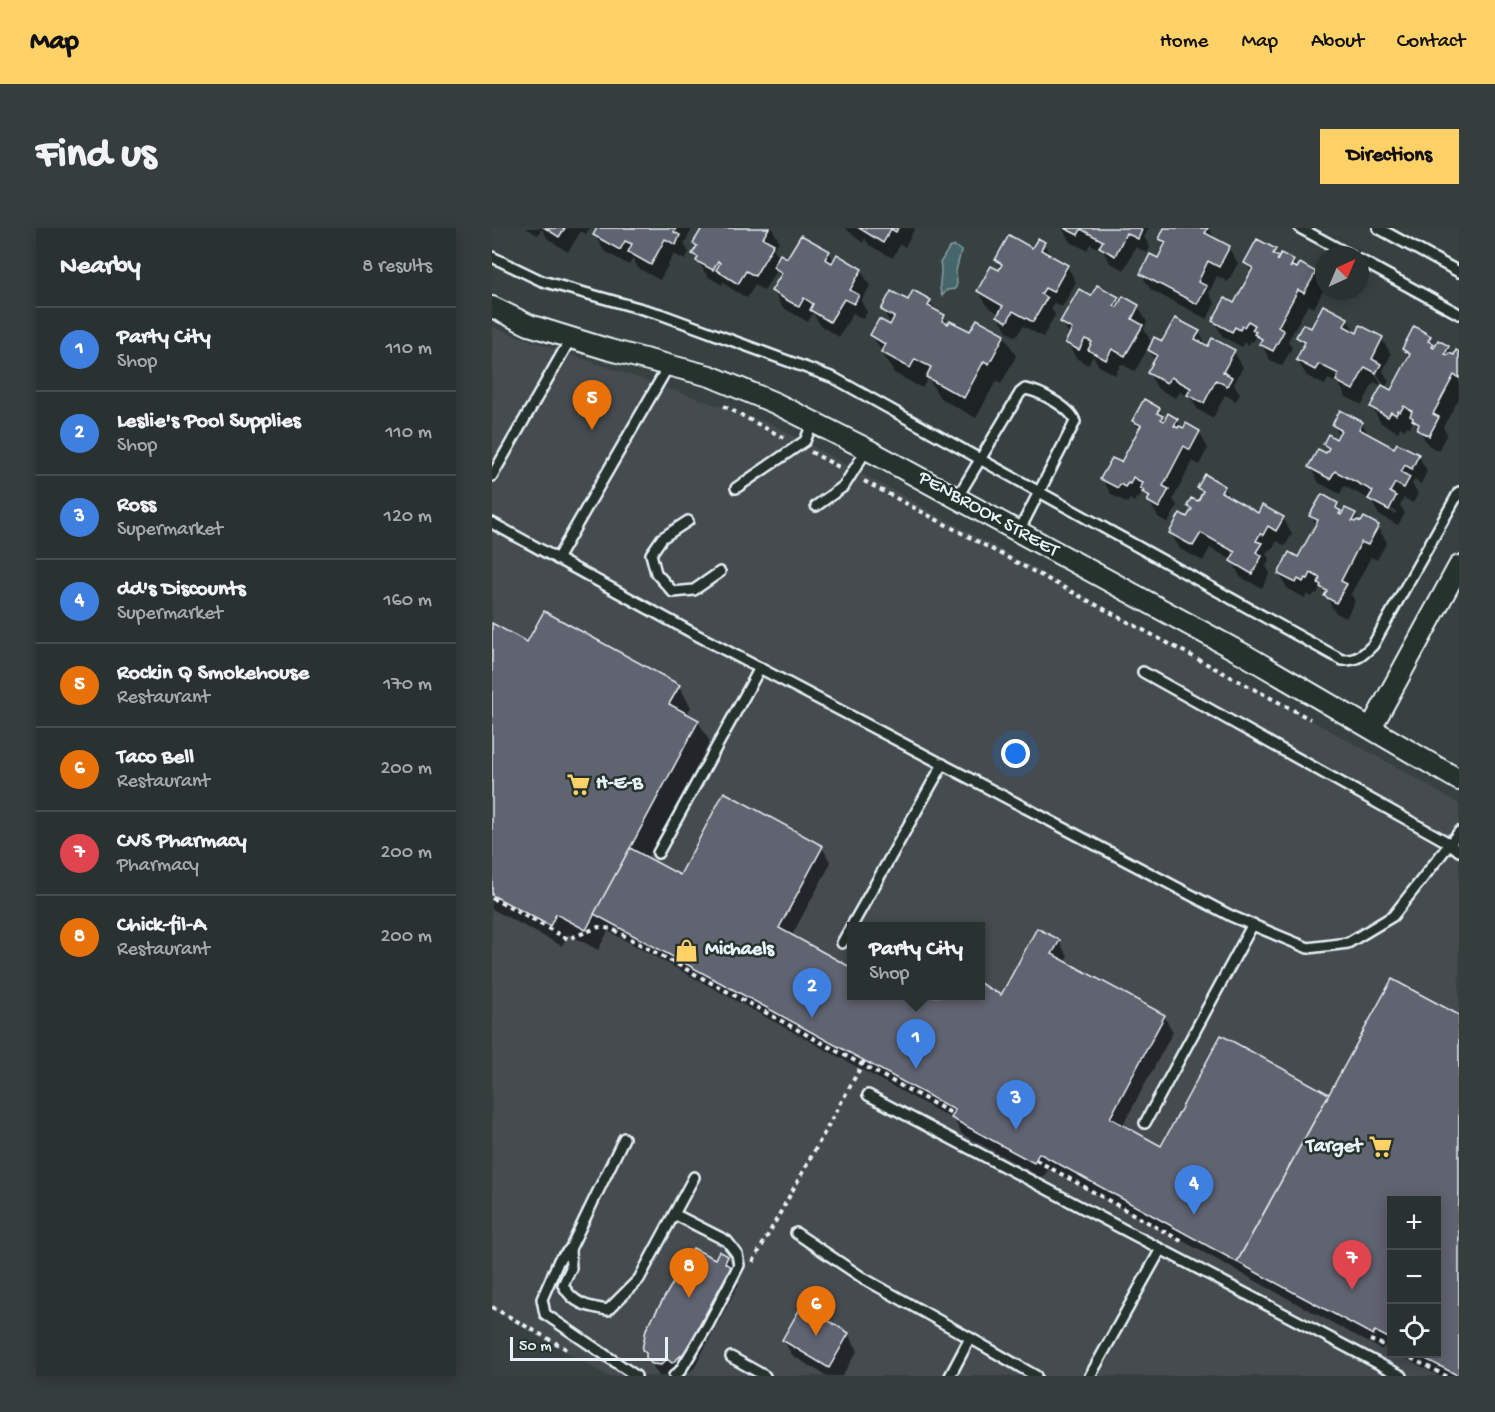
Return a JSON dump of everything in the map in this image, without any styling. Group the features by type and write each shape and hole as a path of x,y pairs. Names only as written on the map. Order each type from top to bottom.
{"street":[{"name":"PENBROOK STREET","path":"493,312 571,338 710,376 813,422 867,449 1245,655 1459,780"},
{"path":"1371,728 1459,566"}],"lane":[{"path":"1300,228 1333,246"},
{"path":"1378,228 1459,272"},
{"path":"492,257 542,281 660,314 834,378 1342,660 1352,661 1373,645 1459,492"},
{"path":"1369,265 1459,314"},
{"path":"492,476 571,338"},
{"path":"557,559 669,365"},
{"path":"957,498 1020,393 1025,389 1033,390 1070,411 1075,422 1019,531"},
{"path":"736,488 805,441 813,422"},
{"path":"816,506 844,486 867,449"},
{"path":"688,520 662,538 651,554 656,573 673,592 694,590 720,572"},
{"path":"492,524 1231,916 1308,948 1348,943 1394,916 1459,832"},
{"path":"658,853 760,668"},
{"path":"1143,672 1449,843 1459,851"},
{"path":"854,922 943,764"},
{"path":"1145,1123 1252,924"},
{"path":"842,943 847,934"},
{"path":"868,1095 1402,1376"},
{"path":"624,1138 570,1250 559,1260 542,1299 545,1314 636,1376"},
{"path":"570,1250 571,1268 563,1285 569,1297 589,1307 608,1310 639,1279 694,1177"},
{"path":"674,1376 680,1371 708,1325 739,1265 738,1254 727,1241 675,1214"},
{"path":"796,1233 863,1278 1036,1376"},
{"path":"1090,1376 1161,1249"},
{"path":"950,1376 970,1338"},
{"path":"731,1357 765,1376"}],"path":[{"path":"715,401 1314,721"},
{"path":"492,898 568,939 599,927 612,929 863,1063 953,1114"},
{"path":"748,1272 863,1063"},
{"path":"492,1307 573,1353"},
{"path":"1412,1358 1446,1376"}],"shaded area":[{"path":"492,327 774,425 1400,769 1459,804 1459,1376 608,1376 492,1310"}],"water":[{"path":"955,246 961,251 956,271 957,284 955,289 947,290 942,296 940,263 949,248"}],"building":[{"path":"545,228 565,228 559,237"},
{"path":"597,228 676,228 674,232 680,235 676,245 665,239 651,265 628,252 632,244 625,241 620,250 593,235"},
{"path":"702,228 769,228 763,238 774,244 755,276 746,271 738,284 716,270 720,263 718,261 713,270 696,261 698,257 692,254 697,246 693,243"},
{"path":"859,228 898,228 896,232 891,229 883,243"},
{"path":"1064,228 1137,228 1142,230 1138,239 1126,233 1115,256 1099,247 1103,241 1081,229 1078,235"},
{"path":"1164,228 1208,228 1205,233 1230,246 1219,267 1208,261 1198,282 1207,286 1197,304 1140,274 1150,254 1158,258 1166,242 1159,239"},
{"path":"801,235 830,251 825,259 832,263 837,254 862,269 850,290 859,295 854,304 844,299 830,322 810,310 813,304 804,298 799,307 771,291 782,273 773,267 780,254 787,258"},
{"path":"1009,235 1032,248 1038,238 1045,242 1041,250 1068,265 1053,292 1045,288 1041,294 1047,298 1033,322 1013,311 1007,322 997,316 1003,306 977,291 991,266 999,270 1002,264 995,260"},
{"path":"1257,239 1276,249 1273,254 1279,257 1281,253 1294,260 1290,268 1292,266 1297,268 1300,263 1315,271 1304,293 1298,290 1278,327 1284,331 1273,351 1259,344 1262,339 1254,334 1256,332 1252,330 1255,325 1248,321 1240,330 1235,327 1232,332 1212,321 1225,298 1234,303 1253,268 1244,263"},
{"path":"1097,285 1119,297 1114,306 1117,307 1123,296 1139,305 1132,319 1143,325 1125,356 1112,349 1106,360 1088,350 1092,342 1085,339 1079,350 1065,343 1072,329 1060,322 1079,289 1091,296"},
{"path":"913,290 931,300 928,306 945,315 942,321 948,324 950,321 970,331 977,319 1005,334 989,364 984,361 964,398 926,377 931,367 915,359 910,368 881,352 885,344 870,335 879,319 890,325 894,317 881,310 891,291 908,300"},
{"path":"1323,305 1348,318 1344,326 1357,333 1360,325 1383,337 1372,359 1381,364 1376,373 1365,367 1353,390 1336,381 1339,374 1319,364 1315,370 1296,360 1305,342 1296,337 1303,324 1311,328"},
{"path":"1175,318 1200,331 1195,339 1208,346 1212,338 1235,350 1223,372 1232,377 1227,386 1216,380 1204,403 1187,395 1191,388 1171,377 1167,383 1147,373 1157,355 1148,350 1154,337 1162,341"},
{"path":"1414,326 1431,336 1428,341 1434,344 1432,347 1434,348 1438,340 1449,346 1445,354 1454,355 1456,350 1459,352 1459,378 1454,375 1433,414 1439,417 1429,436 1417,430 1419,424 1412,420 1410,416 1412,411 1404,406 1396,415 1391,412 1388,417 1370,407 1382,385 1391,390 1410,354 1402,349"},
{"path":"1144,399 1160,408 1157,413 1163,416 1161,419 1164,421 1168,413 1178,419 1174,426 1184,428 1186,423 1200,431 1190,450 1184,446 1163,486 1169,489 1159,508 1147,501 1150,496 1142,492 1144,490 1140,488 1143,483 1133,477 1130,484 1128,483 1125,487 1120,484 1118,488 1100,479 1112,458 1121,462 1141,425 1132,421"},
{"path":"1340,410 1363,422 1359,429 1394,448 1397,443 1419,454 1412,469 1405,465 1401,472 1410,477 1404,488 1395,483 1390,492 1396,496 1389,510 1368,499 1373,491 1335,471 1330,479 1308,467 1318,449 1326,453 1329,448 1323,444 1328,434 1336,439 1341,430 1332,425"},
{"path":"1205,474 1225,486 1221,492 1258,513 1262,505 1284,517 1276,531 1268,526 1256,541 1262,543 1256,552 1262,556 1252,574 1230,561 1235,552 1201,533 1193,546 1169,533 1180,513 1187,517 1192,509 1187,506 1191,498 1198,501 1203,491 1197,488"},
{"path":"1322,494 1338,503 1336,508 1341,511 1339,514 1341,515 1345,508 1356,513 1352,521 1361,522 1364,517 1379,525 1368,545 1361,542 1341,581 1347,584 1336,603 1324,596 1327,591 1320,587 1318,583 1320,578 1311,573 1308,579 1305,578 1303,582 1298,579 1296,583 1278,574 1289,552 1298,557 1318,520 1309,516"},
{"name":"H-E-B","path":"544,611 680,685 669,704 699,720 586,930 556,914 550,926 492,895 492,623 527,642"},
{"path":"724,792 823,846 779,928 847,965 847,1000 985,1000 985,986 1001,995 1037,928 1060,940 1052,954 1165,1015 1110,1118 1161,1146 1221,1035 1329,1094 1237,1262 1039,1153 1034,1163 951,1118 955,1110 594,914 630,848 680,875"},
{"name":"Target","path":"1392,979 1459,1015 1459,1376 1424,1358 1441,1358 1441,1196 1387,1196 1387,1337 1375,1331 1373,1335 1237,1262"},
{"path":"693,1248 715,1259 719,1251 728,1256 725,1263 731,1267 685,1352 672,1363 667,1359 661,1365 652,1364 642,1350 646,1329"},
{"path":"802,1305 849,1333 829,1368 782,1340"}],"place":[{"name":"Rockin Q Smokehouse","path":"592,430"},
{"name":"H-E-B","path":"578,784"},
{"name":"Michaels","path":"687,950"},
{"name":"Leslie's Pool Supplies","path":"812,1018"},
{"name":"Party City","path":"916,1069"},
{"name":"Ross","path":"1016,1130"},
{"name":"Target","path":"1380,1147"},
{"name":"dd's Discounts","path":"1194,1215"},
{"name":"CVS Pharmacy","path":"1352,1290"},
{"name":"Chick-fil-A","path":"689,1298"},
{"name":"Taco Bell","path":"816,1336"}]}
